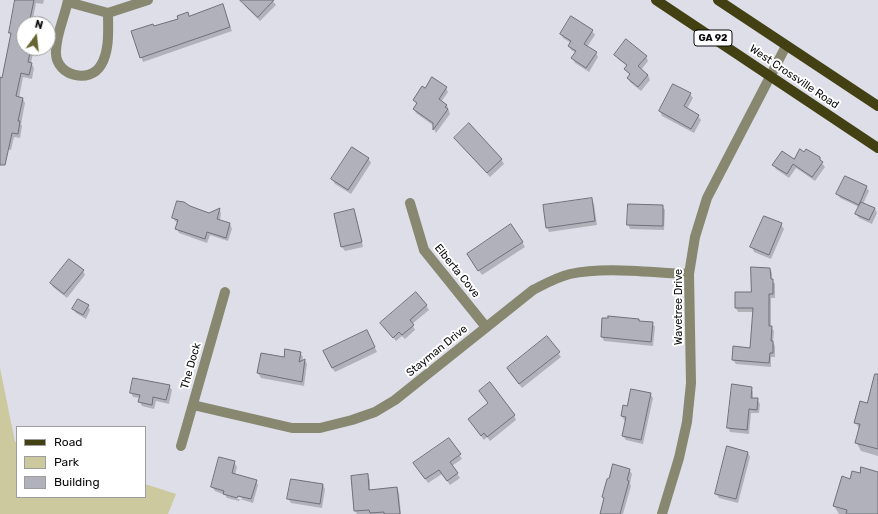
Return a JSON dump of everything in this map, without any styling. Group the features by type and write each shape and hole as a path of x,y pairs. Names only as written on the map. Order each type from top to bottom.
{"main road":[{"name":"West Crossville Road","path":"656,0 878,148"},
{"name":"West Crossville Road","path":"718,0 878,106"}],"street":[{"path":"108,13 106,48 101,65 92,74 83,76 67,73 59,64 56,54 58,38 68,1 108,13 148,0"},
{"name":"Wavetree Drive","path":"662,514 679,458 687,422 691,383 689,274 695,237 707,198 786,46"},
{"name":"Elberta Cove","path":"410,203 424,250 486,327"},
{"name":"Stayman Drive","path":"193,404 292,428 320,428 352,420 375,412 395,400 533,290 551,281 570,274 600,270 689,274"},
{"name":"The Dock","path":"181,446 225,292"}],"green space":[{"path":"0,368 16,442 16,498 146,498 146,484 176,494 168,514 0,514"}],"building":[{"path":"15,0 34,0 31,16 16,16 16,56 29,56 28,62 32,63 29,75 21,73 16,96 23,98 18,121 20,121 18,134 12,133 5,165 0,165 0,77 2,78 11,33 9,33"},
{"path":"240,0 274,0 258,17"},
{"path":"223,4 230,27 140,58 131,31 153,24 154,26 178,19 177,16 188,12 189,16"},
{"path":"571,16 593,30 584,44 597,52 586,68 571,58 576,51 568,46 571,41 560,34"},
{"path":"626,39 647,56 638,66 648,75 638,87 627,78 630,74 624,69 627,65 614,55"},
{"path":"432,77 447,87 439,99 447,105 445,107 448,109 433,130 433,123 413,109 417,103 413,100 422,86 425,88"},
{"path":"673,84 691,93 684,106 699,115 691,129 659,111"},
{"path":"469,123 502,159 487,173 454,138"},
{"path":"352,147 369,158 348,190 331,179"},
{"path":"800,149 804,152 806,149 820,157 820,160 823,162 812,177 793,164 787,174 772,165 782,151 794,159"},
{"path":"845,176 867,186 859,205 836,194"},
{"path":"592,198 595,221 546,228 543,205"},
{"path":"177,201 184,202 190,206 209,213 220,208 217,219 230,223 226,238 207,232 205,239 175,229 178,220 172,218"},
{"path":"861,202 875,208 869,220 855,214"},
{"path":"628,204 663,205 663,226 627,225"},
{"path":"354,209 362,242 341,247 334,214"},
{"path":"764,216 782,223 769,255 750,247"},
{"path":"511,224 523,242 478,271 467,254"},
{"path":"69,259 84,270 64,294 50,283"},
{"path":"751,267 770,268 771,279 773,279 773,294 769,294 769,326 772,326 771,341 773,341 773,353 770,353 769,363 732,360 733,346 750,348 753,308 735,308 735,292 751,292"},
{"path":"416,292 427,305 410,320 414,325 402,335 399,332 393,338 380,323"},
{"path":"78,299 89,305 83,315 72,309"},
{"path":"608,316 653,322 651,342 601,337 602,318 608,318"},
{"path":"367,330 375,347 332,368 323,351"},
{"path":"547,336 560,352 519,384 507,368"},
{"path":"285,349 301,352 299,362 305,359 302,382 257,373 261,353 284,357"},
{"path":"875,374 878,374 878,449 855,443 860,424 854,423 860,401 867,403"},
{"path":"133,378 170,385 166,400 153,397 152,405 138,402 140,395 130,393"},
{"path":"490,382 515,415 487,437 484,433 481,436 468,419 488,403 479,391"},
{"path":"732,384 752,387 751,398 758,398 757,410 749,409 747,430 727,428"},
{"path":"631,389 651,393 641,440 622,436 626,417 621,416 623,405 627,406"},
{"path":"449,438 461,454 450,462 458,473 447,481 439,470 425,479 413,463"},
{"path":"727,446 748,452 736,499 715,494"},
{"path":"219,457 235,461 232,473 257,480 251,499 238,496 237,498 223,494 224,491 211,487"},
{"path":"613,464 630,469 627,480 629,481 620,514 600,514 604,498 602,497"},
{"path":"861,467 878,472 878,514 846,514 847,510 833,506 842,476 850,479 852,471 860,473"},
{"path":"368,474 369,490 397,487 400,514 384,514 384,512 370,513 369,510 354,511 351,476"},
{"path":"291,479 323,484 320,504 287,499"}]}
